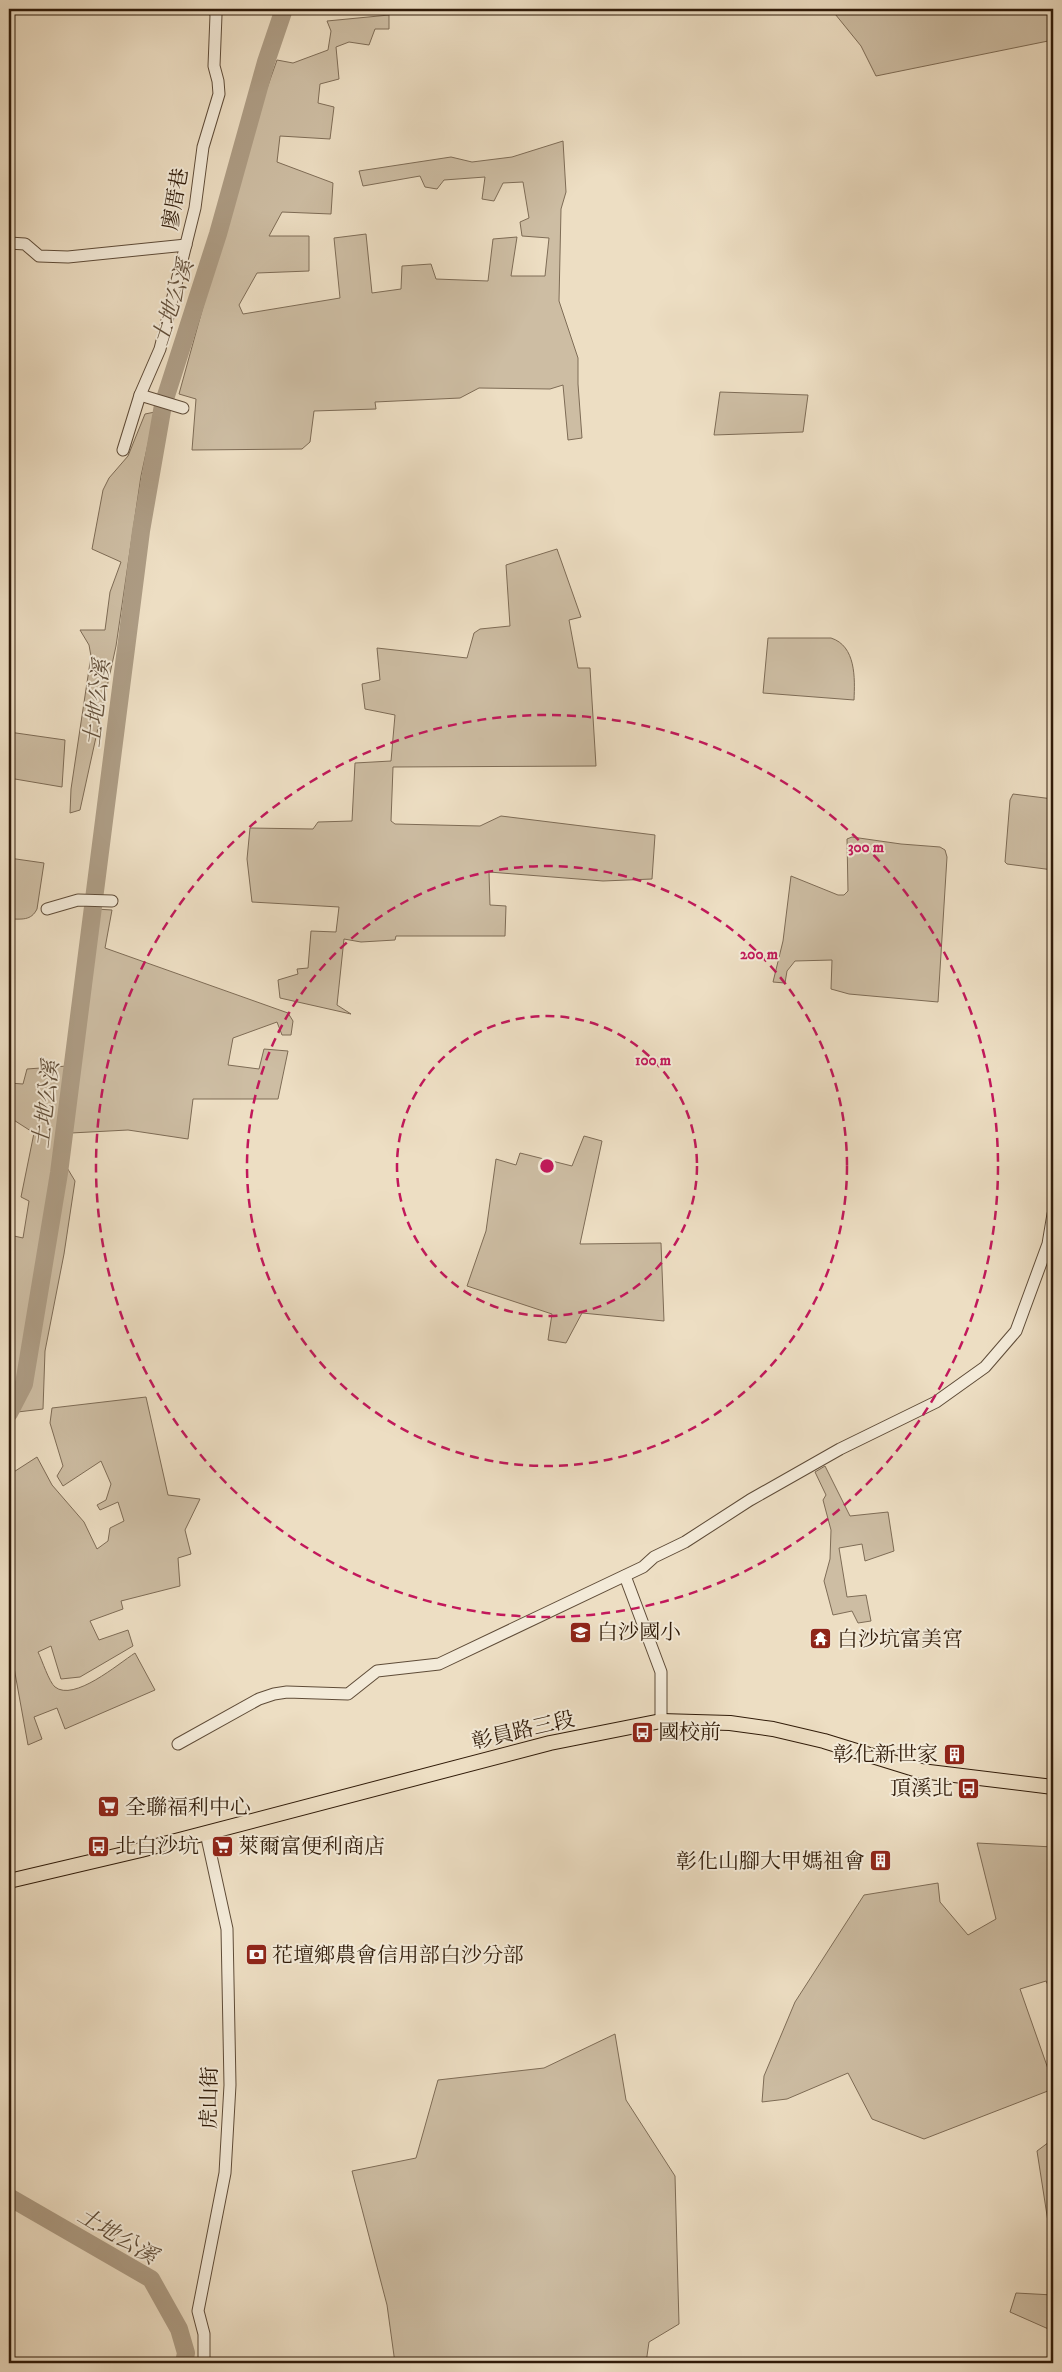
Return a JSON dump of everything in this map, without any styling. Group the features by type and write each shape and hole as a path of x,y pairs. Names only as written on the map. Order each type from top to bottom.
{"main road":[{"name":"彰員路三段","path":"9,1881 206,1833 550,1743 660,1721 730,1723 773,1729 824,1741 922,1771 1053,1788"}],"street":[{"name":"廖厝巷","path":"123,450 140,394 160,349 195,208 203,147 219,94 214,66 216,15 214,9"},
{"path":"9,243 25,244 39,256 68,257 186,245"},
{"path":"140,394 180,407"},
{"path":"47,908 78,900 107,901"},
{"path":"178,1744 259,1699 274,1694 287,1692 348,1694 377,1671 439,1664 643,1568 654,1557 685,1542 750,1500 840,1449 936,1402 978,1373 1016,1331 1048,1244 1053,1214"},
{"path":"625,1576 661,1672 660,1721"},
{"name":"虎山街","path":"204,2363 204,2334 198,2311 225,2173 230,2085 227,1929 206,1833"}],"shaded area":[{"path":"831,9 1053,9 1053,40 876,76 861,46"},
{"path":"389,15 389,29 375,29 369,45 349,42 336,47 339,79 320,84 318,103 334,107 330,139 280,136 277,162 333,183 331,214 282,212 269,236 309,236 309,271 257,273 239,305 243,314 340,298 334,238 366,234 372,293 401,289 402,266 431,264 436,279 488,281 493,239 517,237 511,276 545,276 549,238 522,236 520,222 529,218 523,182 503,183 494,201 482,199 485,177 444,180 437,189 425,187 420,176 363,186 359,171 451,157 472,162 512,157 563,141 566,192 561,209 559,301 578,358 582,438 568,440 563,385 550,389 479,388 460,398 375,402 376,409 314,411 310,442 302,449 192,450 196,399 179,394 250,136 277,60 293,63 328,50 331,31 327,21"},
{"path":"720,392 808,395 803,432 714,435"},
{"path":"155,412 141,476 116,646 80,810 70,813 71,789 91,656 89,645 80,630 105,630 110,592 121,562 92,549 103,490 109,478 128,456 145,414"},
{"path":"557,549 581,617 569,620 578,668 590,668 596,766 393,767 391,821 395,824 480,826 501,816 655,835 652,879 603,881 489,872 490,905 506,906 505,936 396,936 395,940 361,942 344,939 337,1005 351,1014 280,998 278,980 298,974 297,969 308,968 311,931 336,932 339,907 252,902 247,859 250,828 313,829 318,822 352,821 355,763 391,761 395,715 365,709 362,684 380,680 377,648 467,658 474,633 480,629 510,626 506,565"},
{"path":"768,638 831,638 839,642 850,655 854,673 854,700 763,693"},
{"path":"9,732 65,740 62,787 9,778"},
{"path":"1013,794 1053,799 1053,870 1007,864 1005,862 1010,800"},
{"path":"852,837 940,847 945,850 947,857 938,1002 849,994 831,989 832,960 795,961 787,971 785,983 773,982 783,941 791,876 838,895 844,895 848,891 847,839"},
{"path":"9,858 44,863 37,909 32,916 9,919"},
{"path":"96,909 112,910 105,948 288,1013 293,1021 291,1035 282,1035 277,1022 233,1038 228,1065 259,1069 264,1049 288,1051 278,1099 193,1099 188,1139 128,1130 71,1133 66,1166 75,1181 64,1254 45,1351 43,1409 9,1413 9,1265 14,1236 23,1238 29,1201 21,1197 34,1133 9,1117 9,1083 23,1084 27,1069 67,1066"},
{"path":"584,1136 602,1141 580,1244 661,1243 664,1321 582,1313 566,1343 548,1340 552,1314 467,1286 486,1231 496,1159 516,1165 520,1153 572,1166"},
{"path":"146,1397 168,1495 200,1499 185,1530 191,1554 178,1558 180,1586 121,1601 123,1609 90,1621 99,1640 128,1630 133,1646 80,1677 61,1679 51,1646 38,1652 53,1684 55,1687 63,1690 73,1690 96,1680 135,1653 155,1690 65,1729 57,1708 34,1717 42,1739 28,1745 9,1640 9,1475 37,1457 52,1485 84,1522 97,1549 108,1541 110,1528 124,1521 118,1502 100,1510 97,1505 106,1500 111,1484 101,1461 63,1486 57,1476 63,1466 50,1423 52,1408"},
{"path":"825,1466 850,1516 888,1512 894,1551 865,1561 862,1544 839,1548 847,1597 866,1595 871,1621 858,1623 852,1611 833,1615 824,1581 830,1559 831,1530 823,1500 826,1495 815,1472"},
{"path":"977,1843 1053,1847 1053,1995 1046,1981 1020,1989 1053,2083 1053,2089 924,2139 872,2119 848,2073 787,2099 762,2102 764,2076 795,2002 864,1895 938,1883 940,1902 968,1935 996,1919"},
{"path":"615,2034 626,2100 675,2176 679,2324 649,2342 646,2363 395,2363 387,2305 352,2171 416,2158 438,2080 544,2068"},
{"path":"1053,2139 1053,2254 1037,2151"},
{"path":"1016,2293 1053,2295 1053,2331 1010,2312"}],"waterway":[{"name":"土地公溪","path":"9,1413 24,1384 59,1173 141,531 163,405 218,234 266,62 284,9"},
{"name":"土地公溪","path":"9,2197 151,2279 179,2329 186,2353 184,2363"}],"place":[{"name":"白沙國小","path":"581,1632"},
{"name":"白沙坑富美宮","path":"821,1639"},
{"name":"國校前","path":"642,1732"},
{"name":"彰化新世家","path":"954,1754"},
{"name":"頂溪北","path":"969,1788"},
{"name":"全聯福利中心","path":"109,1807"},
{"name":"北白沙坑","path":"99,1846"},
{"name":"萊爾富便利商店","path":"222,1846"},
{"name":"彰化山腳大甲媽祖會","path":"881,1861"},
{"name":"花壇鄉農會信用部白沙分部","path":"256,1955"}]}
